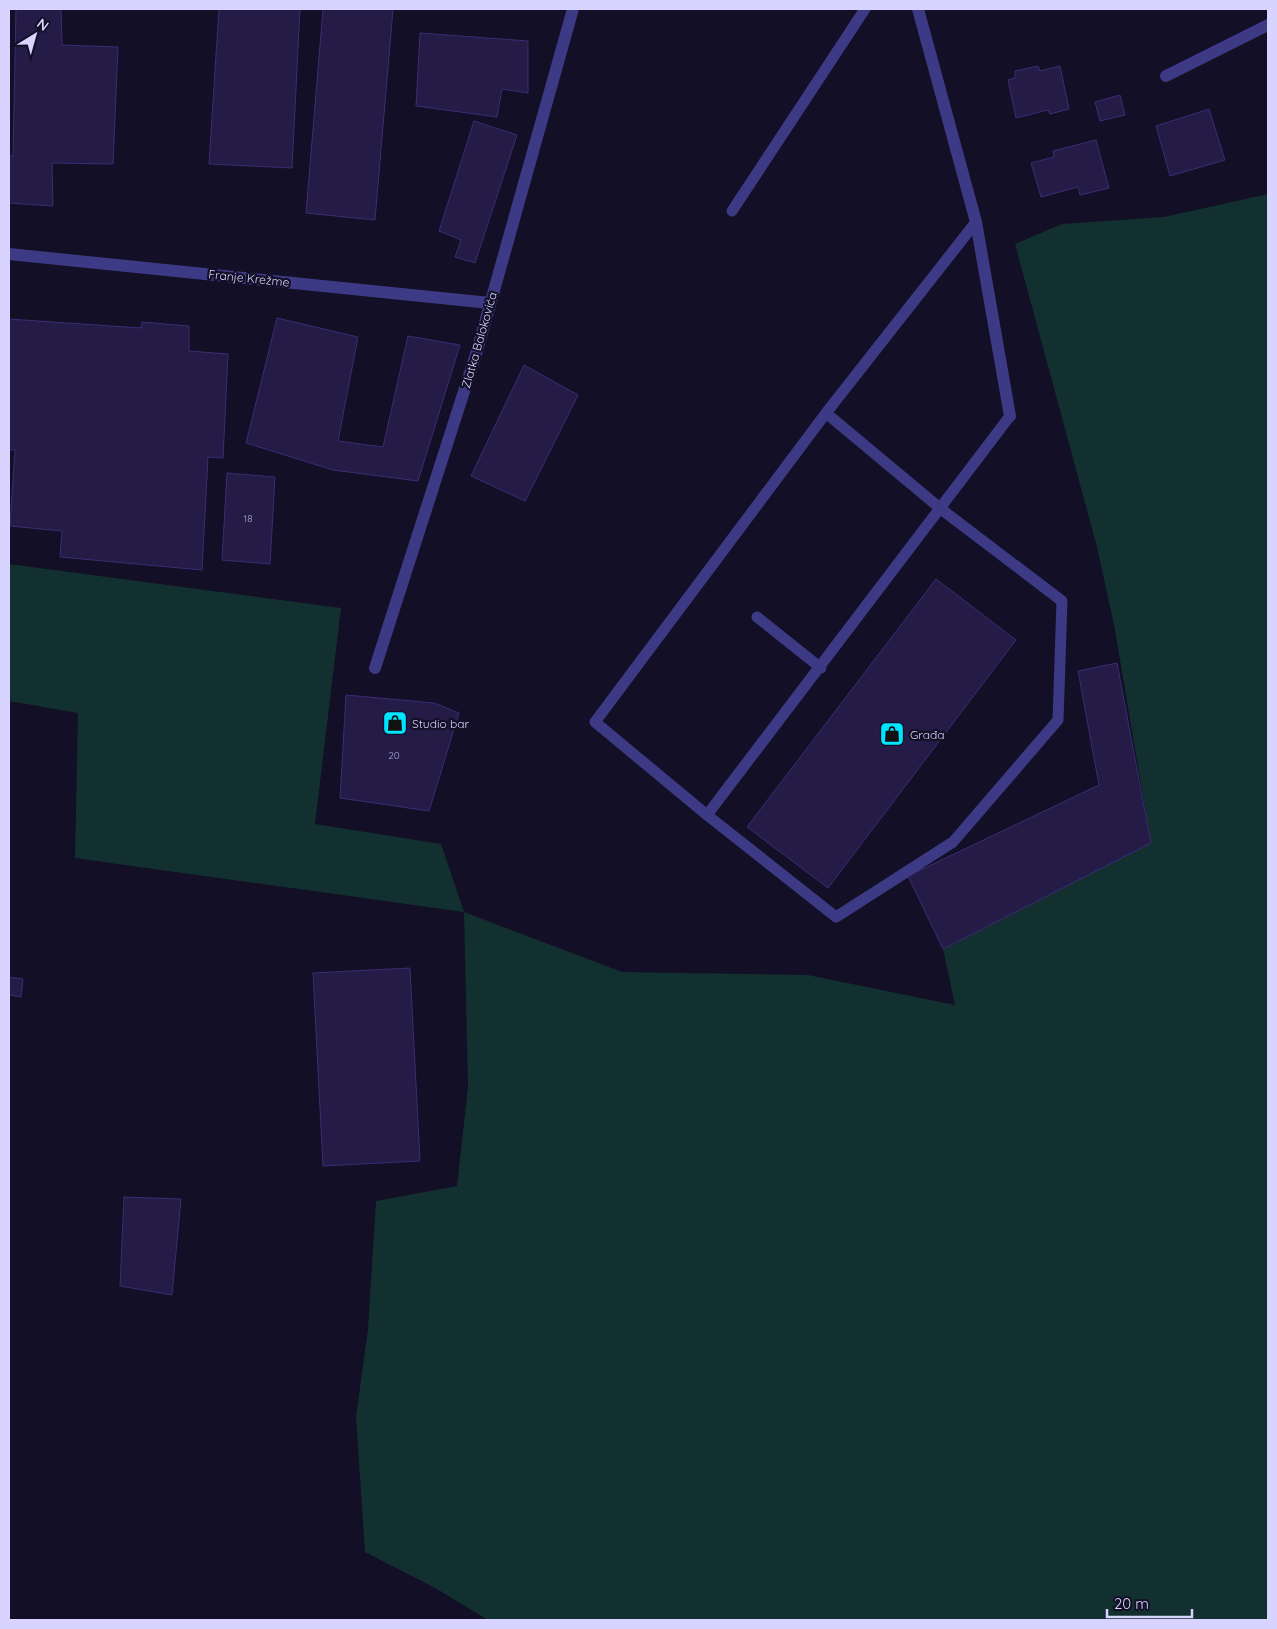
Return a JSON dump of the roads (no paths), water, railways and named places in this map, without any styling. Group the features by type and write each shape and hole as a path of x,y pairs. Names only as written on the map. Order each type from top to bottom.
{"street":[{"name":"Zlatka Balokovića","path":"375,668 477,351 573,9"},
{"path":"918,9 976,222 1010,416"},
{"path":"1166,76 1268,25"},
{"name":"Franje Krežme","path":"9,254 490,303"}],"lane":[{"path":"732,211 865,9"},
{"path":"826,413 941,508 1062,601 1058,720 953,842 836,917 707,816 595,722 826,413 976,222"},
{"path":"707,816 1010,416"},
{"path":"757,617 820,668"}],"place":[{"name":"Studio bar","path":"395,723"},
{"name":"Građa","path":"892,734"}]}
